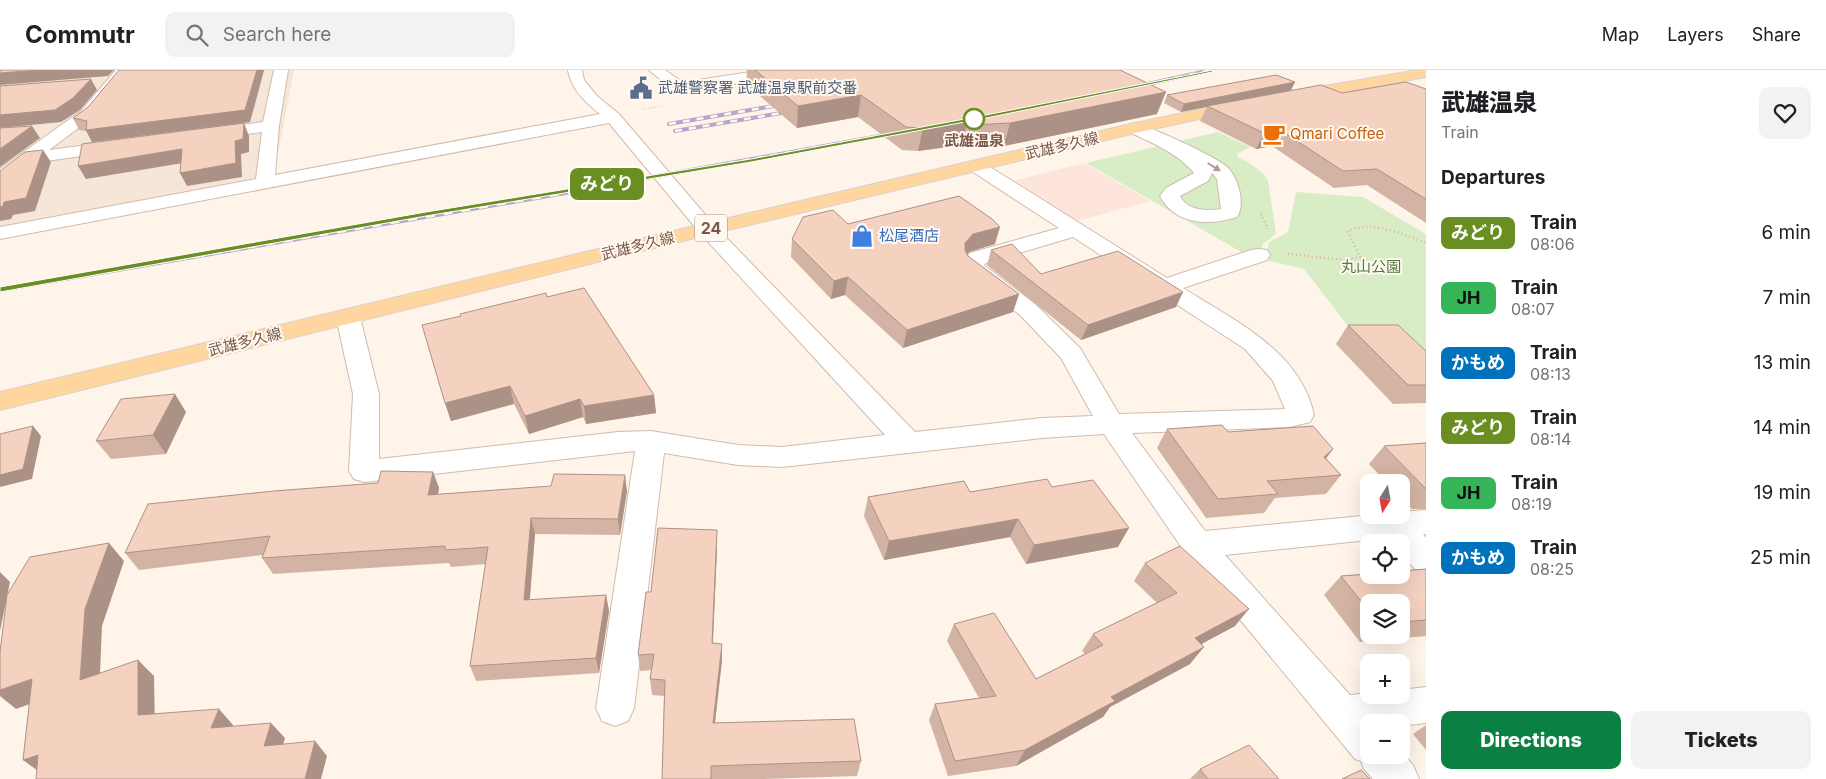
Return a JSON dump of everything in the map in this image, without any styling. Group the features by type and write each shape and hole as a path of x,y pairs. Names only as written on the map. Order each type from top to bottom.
{"main road":[{"name":"武雄多久線","path":"0,401 707,228 1135,128 1426,73"}],"street":[{"path":"265,183 271,126 281,70"},
{"path":"575,70 576,81 591,99 613,117 707,228 908,442"},
{"path":"656,70 669,82 682,86 692,86 790,70"},
{"path":"94,84 119,76"},
{"path":"0,178 87,114 119,76"},
{"path":"1378,81 1407,92"},
{"path":"0,233 613,117"},
{"path":"193,136 271,126"},
{"path":"1135,128 1221,171 1226,179 1232,206 1230,213 1216,217 1195,214 1177,206 1172,201 1170,196 1173,192 1202,177 1203,173 1194,162 1170,146"},
{"path":"39,131 68,129"},
{"path":"29,158 136,144"},
{"path":"348,317 366,394 364,471 618,442 651,442 738,455 782,457 1042,428 1290,418 1300,415 1300,408 1285,378 1261,350 976,166"},
{"path":"1075,230 978,258 973,262 973,267 1028,310 1071,354 1111,424 1197,545 1360,735"},
{"path":"1164,287 1260,255"},
{"path":"615,708 651,442"},
{"path":"1197,545 1426,522"},
{"path":"1395,525 1426,560"},
{"path":"1342,714 1426,705"},
{"path":"1386,764 1399,779"}],"path":[{"path":"1260,255 1285,254 1345,260 1360,257 1348,230 1356,226 1386,229 1426,243"}],"shaded area":[{"path":"0,70 294,70 274,174 0,229"},
{"path":"1084,163 1150,201 1074,222 1012,181"}],"green space":[{"path":"1218,132 1250,147 1237,154 1238,157 1258,169 1268,180 1276,234 1262,245 1263,251 1243,253 1086,163"},
{"name":"丸山公園","path":"1296,192 1363,197 1426,234 1426,361 1391,336 1348,326 1304,269 1265,260 1269,242 1288,232"}],"building":[{"path":"0,70 39,70 0,73"},
{"path":"119,70 257,70 245,110 86,130 87,121 73,118 88,107"},
{"path":"755,70 1120,70 1166,92 1010,123 972,125 967,122 923,128 906,127 861,95 798,106"},
{"path":"1276,75 1295,82 1184,104 1167,95"},
{"path":"91,79 73,98 55,110 0,115 0,86"},
{"path":"1406,82 1426,89 1426,199 1377,169 1343,171 1280,130 1264,133 1207,106 1321,85 1342,93"},
{"path":"244,123 243,139 235,141 236,163 180,173 182,149 78,166 82,144"},
{"path":"32,126 0,149 0,128"},
{"path":"43,150 26,198 4,202 3,206 0,207 0,171 25,152"},
{"path":"959,196 992,219 1000,227 973,234 965,243 965,250 968,256 1019,294 907,330 848,277 834,281 792,239 803,217 833,210 848,224"},
{"path":"1012,244 1041,274 1118,251 1183,292 1088,325 991,250"},
{"path":"584,288 654,395 584,406 580,399 525,416 510,386 445,403 422,325 546,293 547,297"},
{"path":"1348,325 1398,325 1426,351 1426,385 1408,385"},
{"path":"175,394 153,435 96,441 121,399"},
{"path":"1222,425 1228,432 1313,426 1333,449 1324,457 1341,475 1267,481 1278,494 1218,499 1167,429"},
{"path":"33,426 23,469 0,475 0,434"},
{"path":"1426,443 1426,489 1384,446"},
{"path":"381,471 433,472 428,495 551,486 554,474 625,475 618,519 531,518 524,600 606,595 596,658 470,666 488,547 445,550 445,546 262,558 270,536 125,553 148,504 378,483"},
{"path":"1047,479 1052,487 1093,480 1129,528 1034,545 1018,519 889,541 868,497 964,481 970,492"},
{"path":"658,528 717,530 712,643 722,644 713,723 854,719 861,761 711,766 711,779 662,779 665,680 650,679 654,654 638,655 646,592 651,592"},
{"path":"109,543 85,609 80,680 138,660 138,715 219,709 211,728 271,723 264,746 315,741 305,779 36,779 38,755 23,760 32,679 0,690 0,652 7,595 30,557"},
{"path":"1180,546 1249,609 1195,638 1204,647 1111,697 1115,701 1025,750 955,761 935,704 996,696 954,624 994,613 1036,679 1103,645 1093,634 1177,593 1145,563"},
{"path":"1426,569 1426,620 1410,621 1410,594 1360,594 1360,600 1341,576 1360,575 1360,584 1410,584 1410,570"},
{"path":"1249,745 1279,779 1208,779 1200,769"},
{"path":"1361,770 1370,779 1342,779"}],"railway":[{"path":"1134,87 1211,70"},
{"path":"669,124 785,104"},
{"path":"675,131 793,111"},
{"path":"591,188 896,133"},
{"path":"0,290 599,187"}],"train":[{"name":"みどり","path":"0,290 426,214 751,160 986,116 1212,70"}],"place":[{"name":"武雄警察署 武雄温泉駅前交番","path":"641,88"},
{"name":"武雄温泉","path":"974,119"},
{"name":"Qmari Coffee","path":"1274,134"},
{"name":"松尾酒店","path":"862,236"}]}
